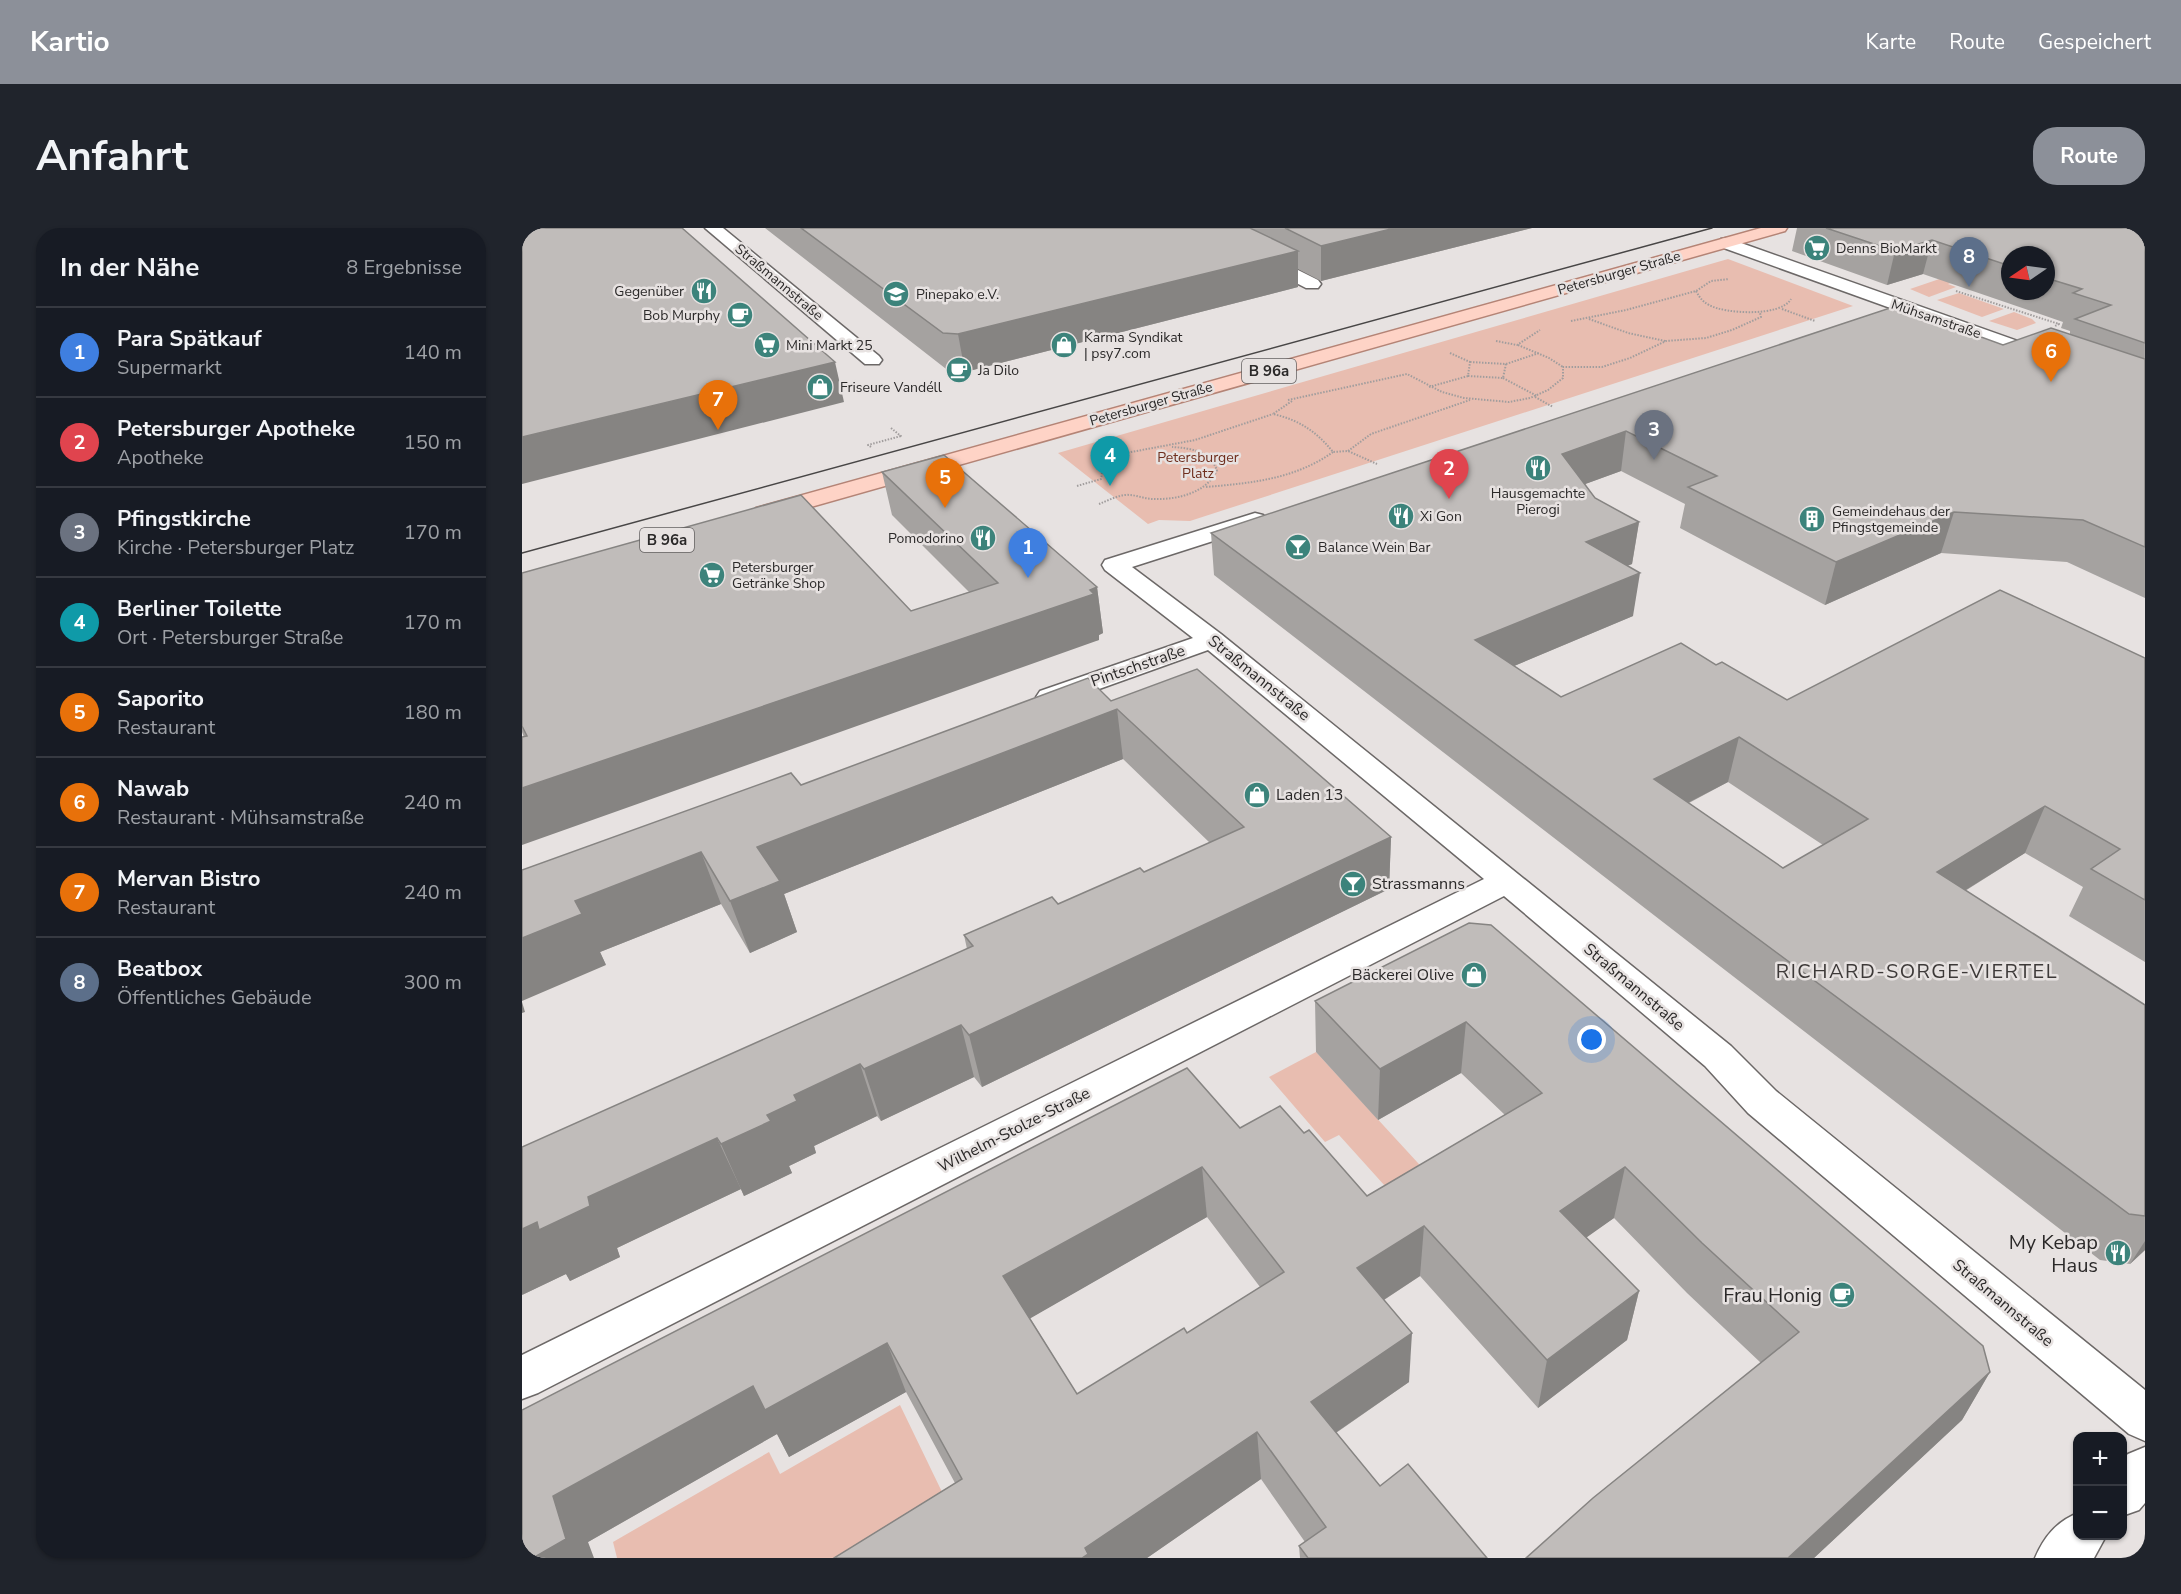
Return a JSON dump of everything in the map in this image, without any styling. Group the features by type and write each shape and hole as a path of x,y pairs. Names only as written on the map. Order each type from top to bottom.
{"main road":[{"name":"Petersburger Straße","path":"743,519 1779,228"}],"street":[{"name":"Straßmannstraße","path":"713,228 872,360"},
{"path":"1201,228 1312,284"},
{"name":"Mühsamstraße","path":"1727,243 2071,367"},
{"path":"1877,314 1901,306"},
{"name":"Straßmannstraße","path":"1271,514 1114,565 1212,640 1507,881 1718,1056 1762,1102 2145,1419"},
{"name":"Pintschstraße","path":"1025,707 1212,640"},
{"name":"Wilhelm-Stolze-Straße","path":"522,1378 1507,881"},
{"path":"2127,1488 2145,1470"},
{"path":"2060,1558 2077,1540"}],"path":[{"path":"1738,279 1707,282 1699,286 1696,291 1697,297 1714,307 1760,313 1781,308 1789,303 1791,299 1788,294"},
{"path":"1569,321 1588,319 1696,291"},
{"path":"1781,308 1815,321"},
{"path":"1586,310 1588,319"},
{"path":"1588,319 1628,333 1666,341 1686,341 1721,334 1761,317 1760,313"},
{"path":"1518,345 1547,327"},
{"path":"1493,341 1518,345 1540,353 1563,367 1602,367 1630,358 1666,341"},
{"path":"1468,376 1470,362 1506,364 1540,353"},
{"path":"1503,378 1506,364"},
{"path":"1285,400 1407,374 1428,387 1471,399 1508,401 1536,396 1555,388 1563,378 1563,367"},
{"path":"1428,387 1468,376 1503,378 1553,407"},
{"path":"1348,451 1364,436 1453,409 1471,399"},
{"path":"1077,486 1101,478 1103,466 1124,453 1168,446 1273,414 1293,400"},
{"path":"1273,414 1291,417 1308,426 1322,437 1333,452"},
{"path":"871,447 868,445 902,438 891,428"},
{"path":"1168,446 1194,450 1213,461 1217,470 1216,475 1203,487"},
{"path":"1099,504 1125,495 1153,499 1174,497 1203,487 1250,483 1287,476 1316,466 1333,452 1348,451 1377,464"}],"green space":[{"path":"2001,258 2001,266 1948,284 1956,287 1929,297 1910,289"},
{"name":"Petersburger Platz","path":"1728,259 1853,306 1190,521 1159,520 1148,524 1058,453"},
{"path":"1959,293 2004,309 1982,317 1937,300"},
{"path":"2014,312 2036,323 2017,330 1989,321"},
{"path":"1316,1052 1440,1187 1385,1186 1339,1135 1325,1142 1269,1077"},
{"path":"900,1405 957,1523 902,1558 617,1558 613,1542 769,1452 780,1474"}],"building":[{"path":"522,228 682,228 835,362 522,437"},
{"path":"801,228 1250,228 1298,251 958,334 943,333"},
{"path":"1285,228 1395,228 1321,246"},
{"path":"1826,228 2145,228 2145,343 2075,319 2111,305 2073,293 2082,289 2055,281 2055,246 2001,246 2001,263 1932,240 1895,251"},
{"path":"1896,306 2003,345 2051,328 2145,359 2145,547 2083,520 1954,512 1836,562 1688,487 1717,476 1626,431 1562,454 1595,498 1639,522 1586,542 1640,573 1475,640 1561,697 1681,643 1716,665 1722,662 1787,700 2000,590 2145,658 2145,900 2091,869 2120,849 2045,806 1937,872 2145,1005 2145,1216 2129,1214 1211,533","holes":["1739,737 1868,819 1783,868 1654,779"]},
{"path":"944,455 1097,587 1090,590 1094,594 522,788 522,737 527,736 522,726 522,573 801,495 911,611 998,583 882,472"},
{"path":"1197,669 1391,837 969,1035 961,1025 864,1069 860,1064 794,1095 797,1101 767,1115 771,1121 721,1144 717,1138 588,1197 590,1206 539,1230 537,1222 522,1229 522,1147 973,946 964,935 1052,897 1058,904 1140,868 1144,872 1244,827 1117,709 757,847 780,881 730,901 701,852 575,901 582,914 522,938 522,870 791,773 801,785 1088,678 1111,701"},
{"path":"1469,923 1491,925 1983,1346 1990,1372 1788,1558 1526,1558 1593,1498 1799,1332 1702,1243 1625,1167 1560,1211 1639,1291 1547,1360 1424,1226 1357,1268 1412,1333 1311,1402 1380,1486 1408,1464 1487,1558 1308,1558 1299,1546 1326,1527 1257,1432 1085,1548 1088,1554 1082,1558 834,1558 962,1479 887,1343 765,1410 753,1386 553,1496 566,1539 533,1558 522,1558 522,1410 1187,1068 1240,1128 1280,1106 1304,1133 1309,1130 1367,1196 1542,1093 1466,1022 1380,1069 1315,1001","holes":["1202,1167 1284,1272 1187,1333 1184,1328 1077,1394 1003,1276"]}],"tram line":[{"path":"522,553 1712,228"}],"place":[{"name":"Denns BioMarkt","path":"1817,248"},
{"name":"Beatbox","path":"1969,287"},
{"name":"Gegenüber","path":"704,291"},
{"name":"Pinepako e.V.","path":"896,294"},
{"name":"Bob Murphy","path":"740,315"},
{"name":"Mini Markt 25","path":"767,345"},
{"name":"Karma Syndikat | psy7.com","path":"1064,345"},
{"name":"Ja Dilo","path":"959,370"},
{"name":"Nawab","path":"2051,382"},
{"name":"Friseure Vandéll","path":"820,387"},
{"name":"Mervan Bistro","path":"718,430"},
{"name":"Pfingstkirche","path":"1654,460"},
{"name":"Hausgemachte Pierogi","path":"1538,468"},
{"name":"Berliner Toilette","path":"1110,486"},
{"name":"Petersburger Apotheke","path":"1449,499"},
{"name":"Saporito","path":"945,508"},
{"name":"Xi Gon","path":"1401,516"},
{"name":"Gemeindehaus der Pfingstgemeinde","path":"1812,519"},
{"name":"Pomodorino","path":"983,538"},
{"name":"Balance Wein Bar","path":"1298,547"},
{"name":"Petersburger Getränke Shop","path":"712,575"},
{"name":"Para Spätkauf","path":"1028,578"},
{"name":"Laden 13","path":"1257,795"},
{"name":"Strassmanns","path":"1353,884"},
{"name":"Bäckerei Olive","path":"1474,975"},
{"name":"My Kebap Haus","path":"2118,1253"},
{"name":"Frau Honig","path":"1842,1295"}],"district":[{"name":"RICHARD-SORGE-VIERTEL","path":"1917,971"}]}
